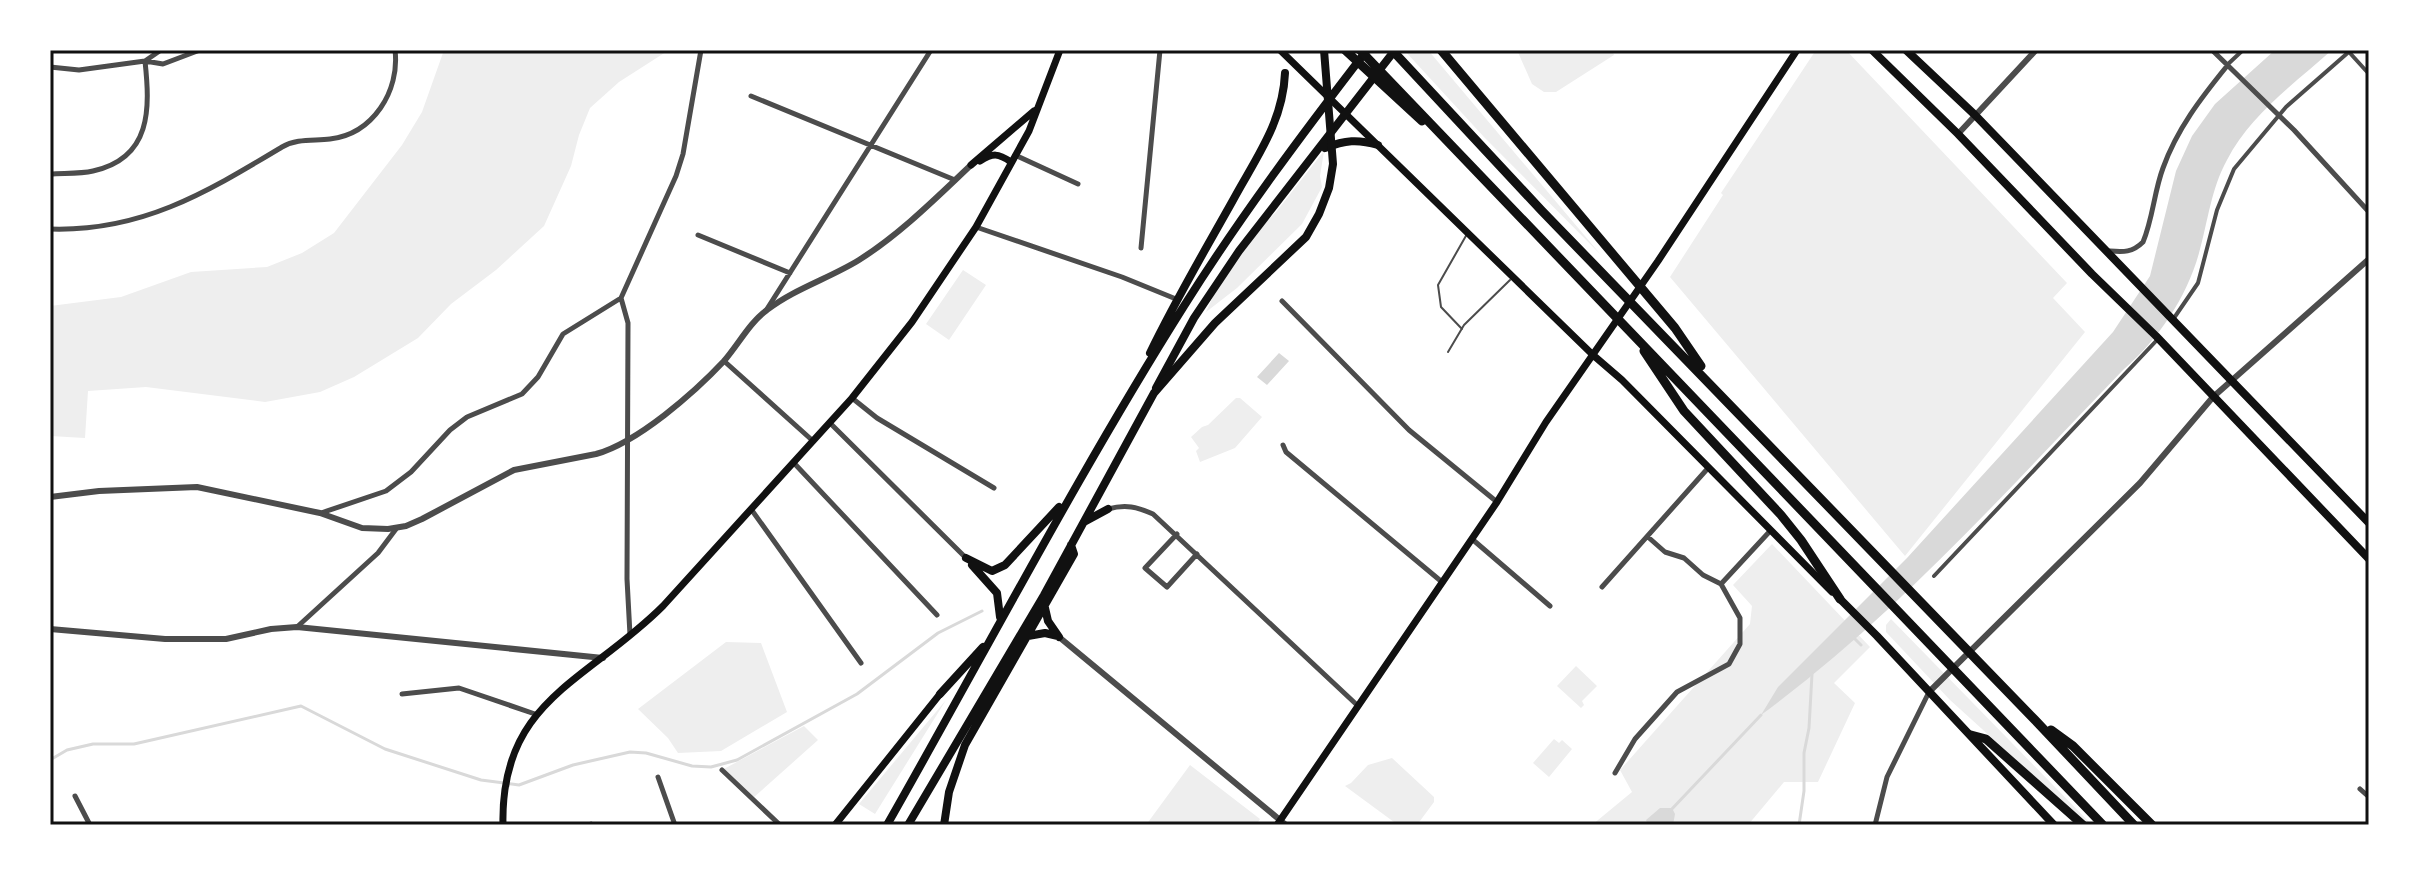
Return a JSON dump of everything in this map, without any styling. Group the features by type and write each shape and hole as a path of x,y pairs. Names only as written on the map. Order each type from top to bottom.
{"highway":[{"path":"1345,50 1474,167"},
{"path":"1360,50 2103,825"},
{"path":"1395,50 1542,211 1717,389 2134,825"},
{"path":"1444,50 1675,328 1717,389"},
{"path":"1634,335 1684,411 1781,515 1841,601"},
{"path":"2035,720 2073,746 2152,825"},
{"path":"1971,735 1986,739 2083,825"}],"main road":[{"path":"502,825 507,775 516,744 535,714 663,606 852,398 912,322 976,227 1029,131 1060,50"},
{"path":"1280,50 1709,467 1877,636 2054,825"},
{"path":"1154,393 1215,323 1306,237 1319,214 1329,188 1333,164 1324,50"},
{"path":"887,825 1126,401 1222,248 1312,120 1367,50"},
{"path":"908,825 1071,545 1201,307 1239,251 1395,50"},
{"path":"1281,823 1797,50"},
{"path":"1872,50 2158,337 2369,559"},
{"path":"1906,50 1975,115 2369,523"},
{"path":"1126,401 1176,299 1271,133 1282,100 1285,73"},
{"path":"971,165 1036,109"},
{"path":"1301,170 1324,148 1344,140 1378,145"},
{"path":"971,165 991,155 999,154 1013,159"},
{"path":"966,558 992,571 1005,565 1073,491"},
{"path":"1083,522 1108,509"},
{"path":"944,825 949,792 965,745 1074,554 1071,545"},
{"path":"966,558 997,593 1000,620"},
{"path":"1045,608 1048,621 1059,637"},
{"path":"1028,637 1045,633 1059,637"},
{"path":"835,825 940,694 989,641"}],"street":[{"path":"145,61 161,50"},
{"path":"50,67 79,70 145,61 163,64 200,50"},
{"path":"50,229 98,226 150,215 211,190 288,144 329,139 356,130 378,111 389,95 395,75 395,50"},
{"path":"320,513 386,491 411,472 450,430 467,417 522,394 538,377 563,334 621,298 676,176 686,138 701,50"},
{"path":"50,497 99,491 197,487 320,513 362,528 396,529 422,519 514,470 608,451 678,405 724,361 766,310 931,50"},
{"path":"1141,248 1160,50"},
{"path":"1958,134 2036,50"},
{"path":"2212,50 2369,212"},
{"path":"2107,251 2134,250 2143,242 2163,169 2179,131 2192,110 2243,50"},
{"path":"2171,319 2198,283 2217,210 2234,169 2278,115 2350,51 2369,74"},
{"path":"50,174 83,173 103,168 120,159 135,145 149,108 145,61"},
{"path":"751,96 955,180"},
{"path":"1013,159 1078,184"},
{"path":"766,310 867,254 898,233 971,165"},
{"path":"976,227 1122,277 1176,299"},
{"path":"698,235 790,273"},
{"path":"1875,825 1887,777 1930,691 1943,675 2140,483 2213,397 2369,259"},
{"path":"621,298 628,323 627,579 630,636"},
{"path":"1282,301 1409,430 1497,502"},
{"path":"1934,576 2158,337"},
{"path":"724,361 813,441"},
{"path":"852,398 877,418 994,488"},
{"path":"830,423 966,558"},
{"path":"1283,445 1286,452 1442,582"},
{"path":"793,462 937,615"},
{"path":"1602,587 1709,467"},
{"path":"1108,509 1122,505 1153,514 1357,705"},
{"path":"751,509 861,663"},
{"path":"297,627 378,553 396,529"},
{"path":"1721,584 1771,530"},
{"path":"1177,534 1145,568 1167,587 1197,554"},
{"path":"1615,773 1635,739 1677,692 1729,664 1740,644 1740,618 1721,584 1703,575 1684,558 1665,552 1648,537"},
{"path":"1471,539 1550,606"},
{"path":"50,629 165,639 226,639 297,627 603,658"},
{"path":"1059,637 1281,823"},
{"path":"402,694 459,688 535,714"},
{"path":"722,770 780,825"},
{"path":"658,777 675,825"},
{"path":"2360,789 2369,797"},
{"path":"75,796 90,825"}],"lane":[{"path":"1462,329 1441,307 1438,285 1468,233"},
{"path":"1448,352 1462,329 1514,276"}],"shaded area":[{"path":"444,50 669,50 619,82 590,108 571,166 544,226 496,270 451,304 418,338 354,377 320,392 265,402 146,387 88,391 85,438 50,436 50,306 121,297 191,272 267,267 302,253 334,233 402,145 422,112"},
{"path":"1404,50 1428,50 1601,255 1484,137"},
{"path":"1517,50 1612,50 1614,55 1556,92 1544,92 1532,84"},
{"path":"1816,50 1846,50 2067,283 2053,298 2085,332 1905,556 1670,277 1723,195 1721,193"},
{"path":"2275,50 2332,50 2274,100 2248,128 2227,160 2210,205 2194,269 2160,331 1905,594 1811,677 1761,715 1778,687 1907,558 2113,332 2150,276 2176,171 2192,136 2215,104"},
{"path":"1324,151 1320,176 1322,187 1302,224 1237,288 1206,312 1217,288 1259,229"},
{"path":"963,270 986,285 949,340 926,324"},
{"path":"1279,353 1289,361 1267,385 1257,377"},
{"path":"1236,398 1262,417 1235,448 1200,462 1196,451 1199,448 1191,437"},
{"path":"1772,544 1870,647 1834,683 1855,703 1818,782 1784,782 1748,825 1592,825 1632,792 1620,770 1750,624 1752,606 1733,585"},
{"path":"1891,619 2092,825 2088,825 1950,700 1886,632 1886,625"},
{"path":"726,642 761,643 787,712 721,751 678,753 668,738 638,709"},
{"path":"1576,666 1597,686 1582,701 1584,705 1581,708 1557,686"},
{"path":"946,700 875,814 859,804"},
{"path":"804,726 818,740 752,799 722,770"},
{"path":"1554,739 1559,743 1562,740 1572,749 1549,777 1533,763"},
{"path":"1392,758 1434,797 1434,802 1417,825 1398,825 1345,786 1368,765"},
{"path":"1190,765 1260,819 1256,825 1146,825"},
{"path":"1660,808 1672,808 1675,814 1673,825 1648,825 1646,820"}],"waterway":[{"path":"50,760 67,750 93,744 134,744 301,706 385,749 481,780 519,785 573,765 630,752 646,753 692,766 711,767 737,760 857,694 938,633 982,611"},
{"path":"1852,636 1861,645"},
{"path":"1799,825 1812,674"},
{"path":"1670,811 1761,715"}]}
